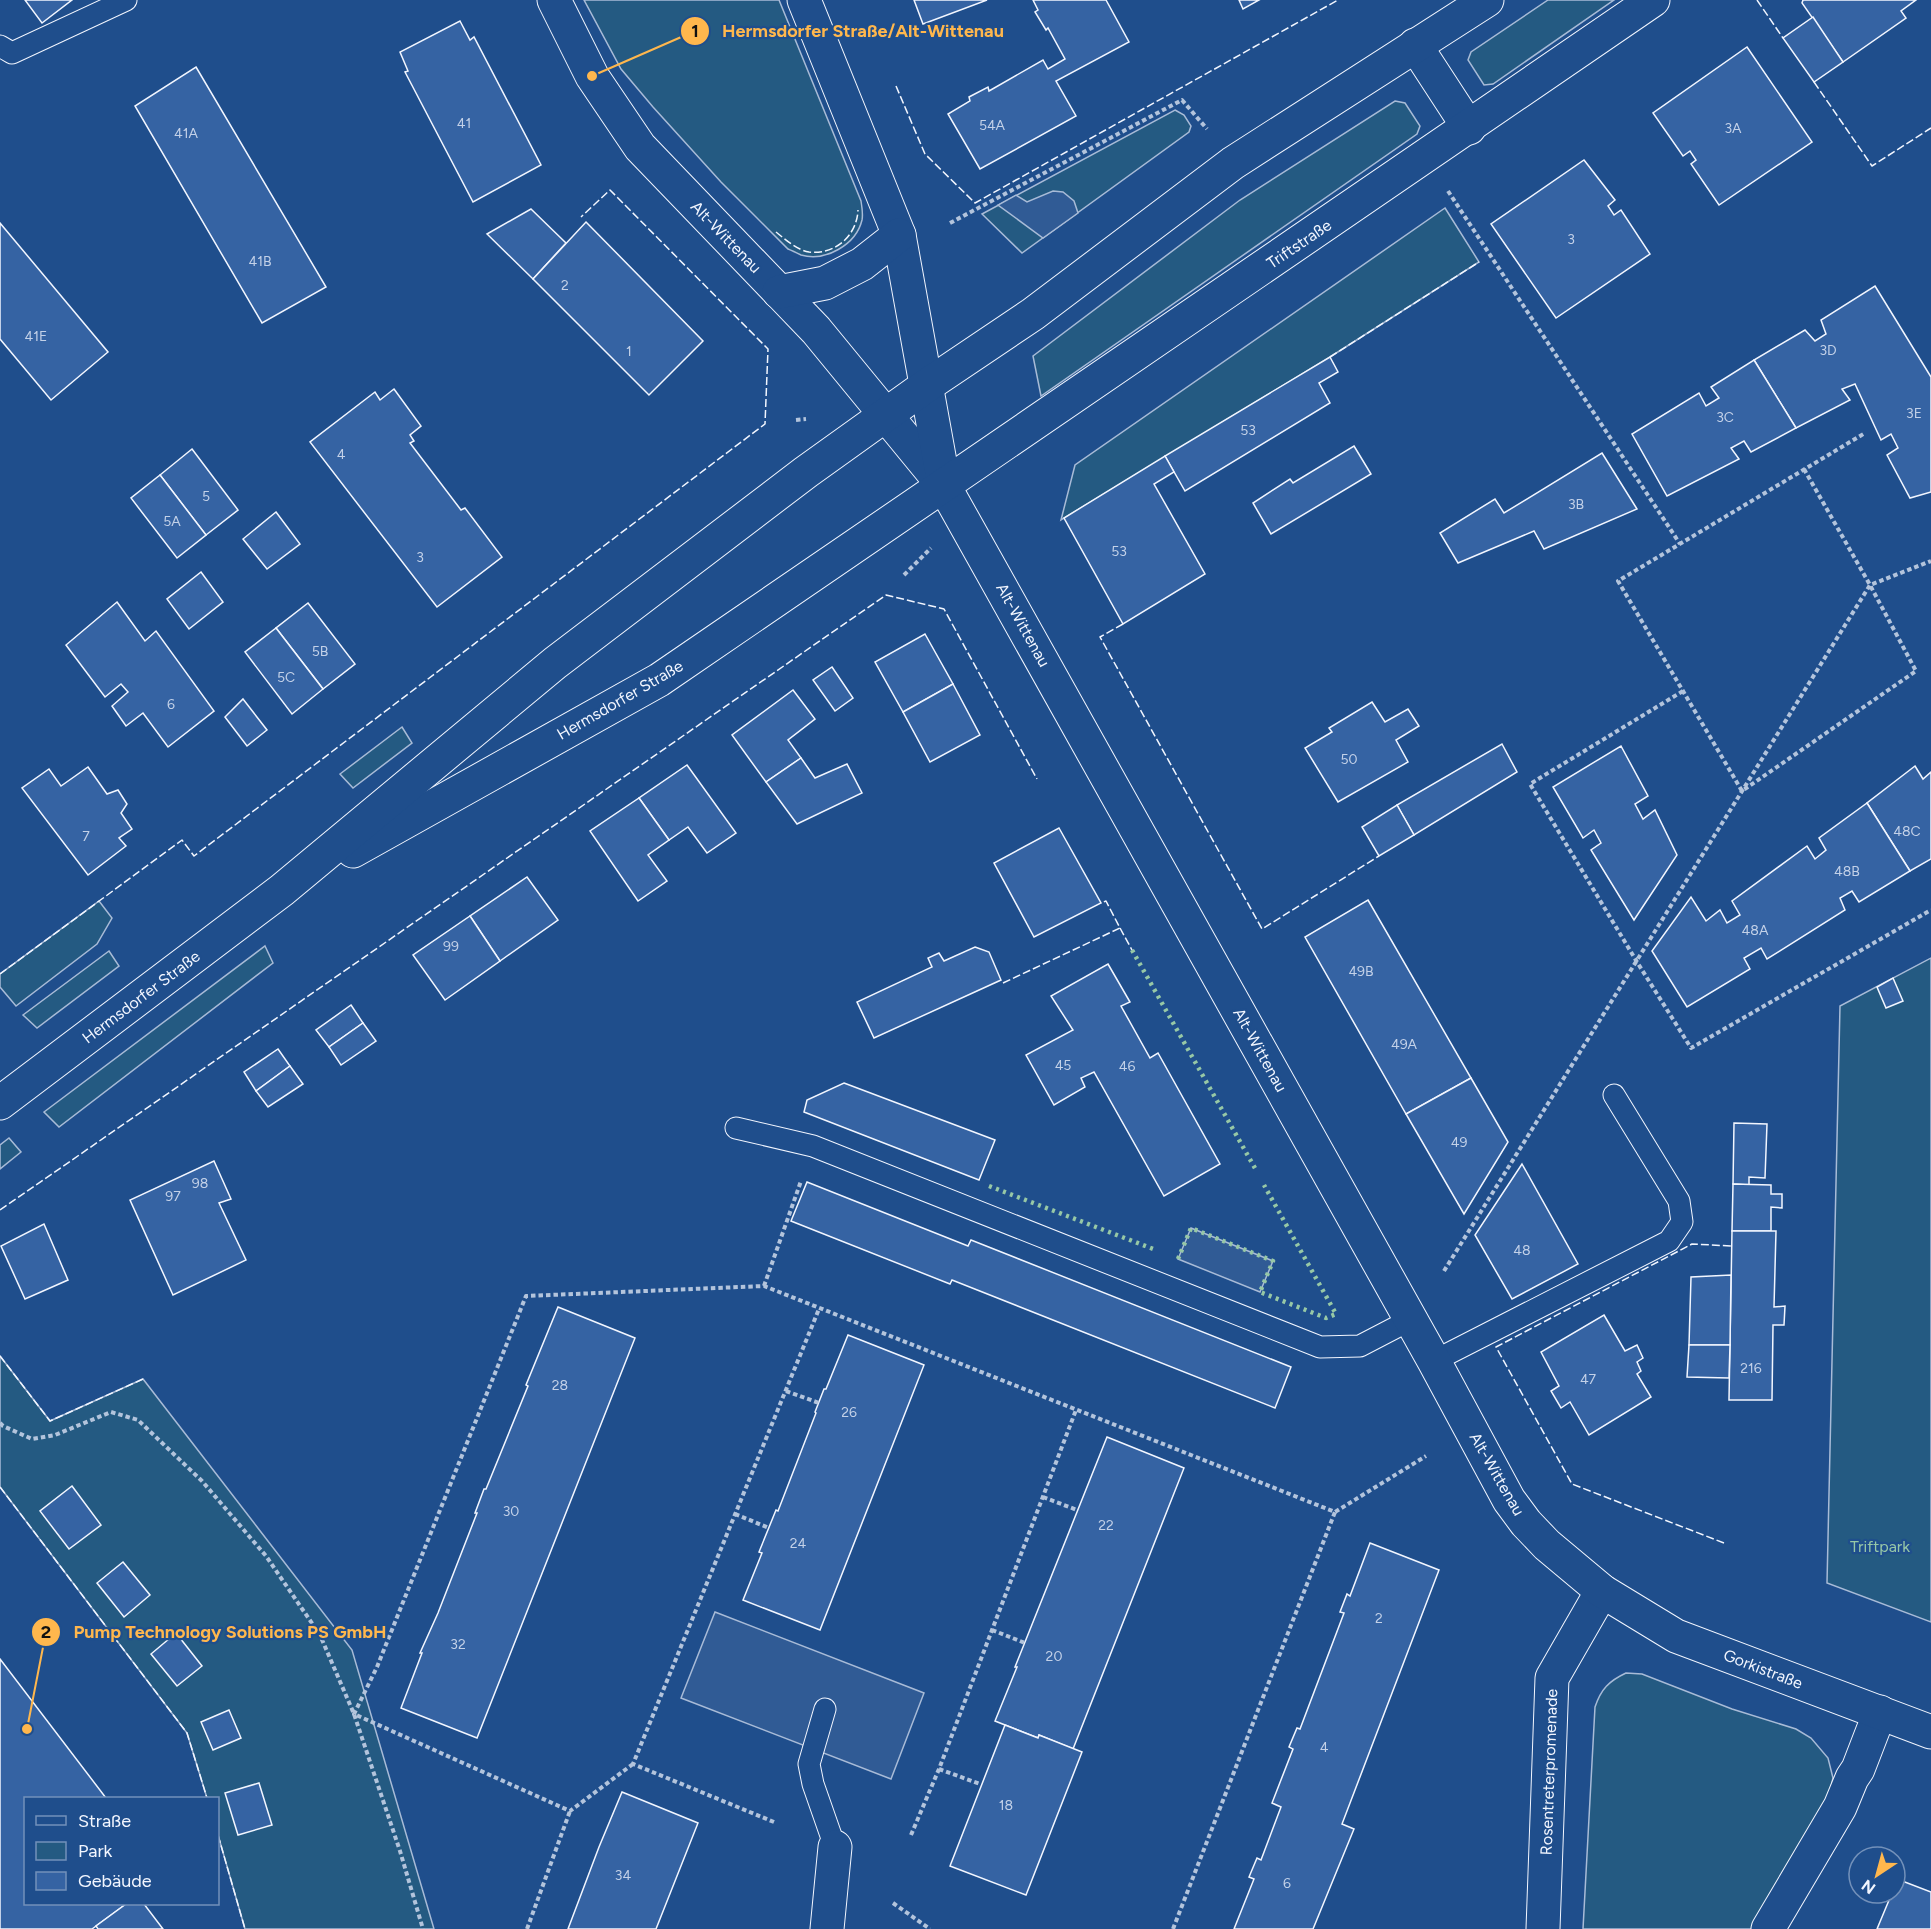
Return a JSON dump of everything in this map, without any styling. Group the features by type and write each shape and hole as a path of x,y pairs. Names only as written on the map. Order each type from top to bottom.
{"main road":[{"name":"Alt-Wittenau","path":"554,0 592,76 640,147 816,330 944,486 1509,1500 1526,1523 1547,1545 1602,1591"},
{"name":"Alt-Wittenau","path":"804,0 899,235 944,486"},
{"path":"885,415 1033,314 1233,163 1487,0"},
{"name":"Triftstraße","path":"944,486 1653,0"},
{"path":"1415,45 1468,128"},
{"path":"779,292 825,283 862,264 899,235"},
{"name":"Hermsdorfer Straße","path":"0,1104 282,890 555,663 806,472 885,415"},
{"name":"Hermsdorfer Straße","path":"282,890 659,680 944,486"},
{"name":"Gorkistraße","path":"1602,1591 1676,1636 1931,1732"},
{"name":"Rosentreterpromenade","path":"1543,1929 1552,1678 1602,1591"},
{"path":"1768,1929 1840,1807 1858,1769 1880,1712"},
{"path":"827,1929 835,1847"}],"lane":[{"path":"0,46 12,53 126,0"},
{"path":"1434,1362 1669,1241 1682,1222 1679,1201 1614,1095"},
{"path":"736,1128 813,1146 1320,1347 1360,1346 1410,1320"},
{"path":"825,1709 809,1764 813,1784 835,1847"}],"path":[{"path":"950,223 1182,100 1207,129"},
{"path":"1448,191 1680,544"},
{"path":"1742,791 1618,581 1865,433"},
{"path":"1742,791 1916,671 1804,469"},
{"path":"1444,1270 1870,585 1931,561"},
{"path":"1683,691 1530,784 1691,1047 1931,910"},
{"path":"765,1286 813,1146"},
{"path":"354,1714 377,1667 526,1296 765,1286 1335,1512"},
{"path":"527,1929 570,1811 633,1764 819,1309"},
{"path":"786,1391 819,1403"},
{"path":"910,1835 939,1769 1076,1410"},
{"path":"0,1422 3,1426 32,1439 55,1435 111,1412 138,1420 202,1481 266,1556 320,1635 354,1714 400,1851 423,1929"},
{"path":"1173,1929 1335,1512 1426,1456"},
{"path":"1043,1497 1077,1510"},
{"path":"735,1514 769,1528"},
{"path":"992,1630 1025,1643"},
{"path":"354,1714 570,1811"},
{"path":"633,1764 774,1822"},
{"path":"939,1769 980,1784"},
{"path":"893,1903 930,1929"}],"green space":[{"path":"584,0 779,0 861,201 862,220 853,237 838,249 820,256 810,257 788,249 721,182 621,69"},
{"path":"1548,0 1614,0 1493,84 1484,85 1468,60 1471,52"},
{"path":"1395,101 1405,103 1420,126 1417,134 1041,396 1033,356 1240,200"},
{"path":"1175,110 1184,115 1191,126 1189,132 1022,253 982,214"},
{"path":"1445,208 1479,262 1330,357 1061,520 1075,465"},
{"path":"402,727 412,743 353,788 340,774"},
{"path":"99,901 112,918 97,944 16,1006 0,987 0,974"},
{"path":"265,946 273,963 59,1127 44,1112"},
{"path":"109,951 119,966 37,1028 23,1015"},
{"name":"Triftpark","path":"1931,958 1931,1622 1827,1583 1840,1006"},
{"path":"9,1138 21,1152 0,1169 0,1145"},
{"path":"0,1356 50,1421 143,1379 352,1650 434,1929 245,1929 219,1838 219,1797 207,1797 187,1733 0,1487"},
{"path":"1626,1673 1642,1674 1732,1709 1796,1729 1811,1738 1828,1758 1833,1778 1828,1799 1751,1929 1583,1929 1595,1707 1606,1686"}],"shaded area":[{"path":"1053,191 1063,192 1074,201 1078,213 1043,238 998,205 1016,195 1027,202"},
{"path":"1191,1228 1273,1261 1260,1292 1178,1259"},
{"path":"715,1612 924,1693 891,1779 681,1698"}],"building":[{"path":"25,0 72,0 42,23"},
{"path":"914,0 987,0 923,24"},
{"path":"1033,0 1106,0 1129,42 1056,81 1076,116 980,169 948,114 970,101 969,97 988,87 989,91 1043,60 1048,69 1065,59 1048,28 1046,30 1035,12 1038,10"},
{"path":"1239,0 1259,0 1243,9"},
{"path":"1803,0 1916,0 1901,11 1906,18 1843,62 1802,3"},
{"path":"1813,17 1843,62 1814,82 1783,38"},
{"path":"460,21 470,40 474,37 541,165 473,202 405,72 408,71 400,52"},
{"path":"1747,47 1812,142 1719,205 1691,164 1696,160 1690,151 1683,156 1653,113"},
{"path":"196,67 326,287 262,323 135,106"},
{"path":"1584,160 1615,200 1608,206 1614,215 1621,210 1650,254 1556,318 1491,224"},
{"path":"531,209 566,243 533,279 487,234"},
{"path":"586,222 703,341 649,395 533,279"},
{"path":"0,223 108,352 51,400 0,339"},
{"path":"1875,286 1931,377 1931,492 1910,498 1887,455 1898,448 1891,434 1881,440 1855,384 1842,389 1850,400 1796,428 1754,360 1805,330 1815,341 1826,334 1821,320"},
{"path":"1330,357 1338,372 1319,383 1330,403 1185,491 1165,456"},
{"path":"1754,360 1796,428 1751,452 1744,441 1731,448 1739,459 1667,496 1632,434 1699,393 1706,406 1719,398 1711,387"},
{"path":"394,389 421,426 410,435 414,441 410,443 461,510 465,508 502,557 437,607 310,442 375,392 380,400"},
{"path":"1354,446 1371,474 1271,534 1253,503 1290,479 1293,483"},
{"path":"192,449 238,510 206,535 160,475"},
{"path":"1602,453 1637,509 1544,549 1534,531 1458,563 1440,533 1495,499 1504,513"},
{"path":"1165,456 1174,472 1154,484 1205,574 1123,624 1064,518"},
{"path":"160,475 206,535 177,558 131,498"},
{"path":"276,512 300,544 267,569 243,539"},
{"path":"201,572 223,602 189,629 167,599"},
{"path":"117,602 145,641 156,631 214,711 168,747 143,713 126,726 112,706 128,692 121,684 105,697 66,645"},
{"path":"308,603 355,664 323,689 276,628"},
{"path":"276,628 323,689 292,714 245,652"},
{"path":"925,634 953,684 903,712 875,662"},
{"path":"832,667 853,698 835,711 813,680"},
{"path":"953,684 980,735 930,762 903,712"},
{"path":"793,690 815,719 788,740 801,758 766,782 732,735"},
{"path":"243,699 267,730 247,746 225,717"},
{"path":"1372,702 1385,722 1408,709 1419,726 1396,740 1408,762 1338,802 1305,748 1332,732 1329,728"},
{"path":"1502,744 1517,772 1414,835 1397,805"},
{"path":"1621,746 1648,796 1635,804 1643,819 1655,810 1677,855 1634,920 1591,850 1601,843 1594,830 1583,838 1553,787"},
{"path":"801,758 815,778 847,764 862,793 797,824 766,782"},
{"path":"687,765 736,833 707,853 688,827 669,840 639,798"},
{"path":"1915,766 1923,779 1931,772 1931,859 1910,871 1867,803"},
{"path":"88,767 107,794 118,790 127,804 121,813 132,829 119,838 126,846 88,875 22,788 49,769 61,786"},
{"path":"639,798 669,840 648,855 667,881 638,901 590,831"},
{"path":"1867,803 1910,871 1859,902 1852,891 1840,898 1845,910 1767,959 1761,948 1744,958 1750,969 1687,1007 1652,951 1691,897 1706,921 1720,910 1727,923 1740,915 1732,901 1807,846 1815,859 1826,850 1819,838"},
{"path":"1397,805 1414,835 1379,856 1362,827"},
{"path":"1059,828 1101,903 1034,937 994,863"},
{"path":"527,877 558,920 500,961 470,916"},
{"path":"1368,900 1471,1078 1406,1114 1305,937"},
{"path":"470,916 500,961 445,1000 413,955"},
{"path":"975,947 989,952 1001,980 874,1038 857,1002 932,967 928,958 939,953 944,961"},
{"path":"1108,964 1130,1002 1121,1006 1150,1058 1158,1053 1220,1164 1164,1196 1094,1072 1081,1078 1085,1087 1054,1105 1026,1055 1073,1030 1051,996"},
{"path":"1893,978 1903,1001 1886,1008 1877,987"},
{"path":"351,1005 363,1023 329,1047 316,1030"},
{"path":"363,1023 376,1041 341,1065 329,1047"},
{"path":"278,1049 290,1066 256,1091 244,1072"},
{"path":"290,1066 303,1084 268,1107 256,1091"},
{"path":"1471,1078 1508,1142 1464,1214 1406,1114"},
{"path":"844,1083 995,1140 979,1180 804,1112 807,1100"},
{"path":"1734,1123 1767,1124 1765,1178 1749,1177 1749,1185 1733,1184"},
{"path":"214,1161 231,1199 219,1203 246,1260 173,1295 130,1200"},
{"path":"1522,1164 1578,1264 1512,1299 1475,1235"},
{"path":"807,1182 968,1246 971,1240 1291,1367 1275,1408 952,1280 950,1284 791,1221"},
{"path":"1733,1184 1771,1185 1771,1194 1782,1194 1782,1208 1771,1207 1771,1231 1732,1231"},
{"path":"44,1224 68,1280 25,1299 1,1246"},
{"path":"1732,1231 1776,1231 1774,1307 1785,1306 1784,1325 1773,1325 1772,1400 1729,1400"},
{"path":"1731,1275 1730,1345 1689,1345 1691,1277"},
{"path":"558,1307 635,1338 477,1738 401,1708 422,1653 420,1653 477,1513 475,1513 484,1489 486,1489 528,1386 526,1385"},
{"path":"1604,1315 1625,1351 1637,1345 1643,1358 1637,1362 1641,1371 1637,1374 1651,1397 1589,1435 1570,1402 1561,1408 1551,1391 1559,1386 1541,1352"},
{"path":"848,1335 924,1365 820,1630 743,1600 762,1553 759,1552 776,1510 778,1511 824,1389 826,1389"},
{"path":"1689,1345 1730,1345 1729,1378 1687,1377"},
{"path":"1107,1437 1184,1468 1073,1749 995,1721"},
{"path":"72,1486 101,1525 69,1549 40,1511"},
{"path":"1370,1543 1439,1570 1342,1824 1354,1829 1313,1929 1234,1929 1254,1879 1249,1877 1257,1858 1261,1860 1281,1807 1272,1803 1293,1749 1289,1747 1297,1728 1300,1729 1344,1613 1340,1612 1347,1594 1350,1596"},
{"path":"123,1562 150,1595 124,1617 97,1583"},
{"path":"176,1633 202,1666 177,1686 151,1654"},
{"path":"0,1659 105,1797 24,1797 24,1905 125,1905 92,1929 0,1929"},
{"path":"229,1710 241,1738 213,1750 201,1722"},
{"path":"1005,1725 1038,1738 1039,1735 1082,1752 1026,1895 950,1866"},
{"path":"259,1783 272,1825 238,1835 225,1793"},
{"path":"622,1792 698,1823 656,1929 568,1929 599,1847"},
{"path":"1907,1883 1931,1892 1931,1929 1877,1929 1887,1905 1907,1905"},
{"path":"125,1905 145,1905 163,1929 98,1929 96,1926"}],"hedge":[{"path":"1132,950 1256,1170"},
{"path":"1178,1259 1191,1228 1273,1261 1260,1292 1326,1318 1336,1314 1264,1185"},
{"path":"989,1186 1156,1250"}],"fence":[{"path":"896,86 925,154 975,203 1338,0"},
{"path":"1757,0 1783,38"},
{"path":"1814,82 1872,166 1931,128"},
{"path":"0,974 182,840 194,856 765,424 768,349 610,190 581,217"},
{"path":"776,232 805,251 828,250 836,247 849,235 854,228 858,210"},
{"path":"1330,357 1479,262"},
{"path":"0,1210 886,595 944,609 1037,779"},
{"path":"1123,624 1100,637 1262,929 1379,856"},
{"path":"1003,983 1120,928 1106,901 1101,903"},
{"path":"1120,928 1132,950"},
{"path":"1724,1543 1572,1484 1496,1347 1692,1244 1731,1246"},
{"path":"0,1356 50,1421 143,1379"},
{"path":"0,1487 187,1733 207,1797"},
{"path":"219,1838 245,1929"}],"place":[{"name":"Hermsdorfer Straße/Alt-Wittenau","path":"592,76"},
{"name":"Pump Technology Solutions PS GmbH","path":"27,1729"}]}
